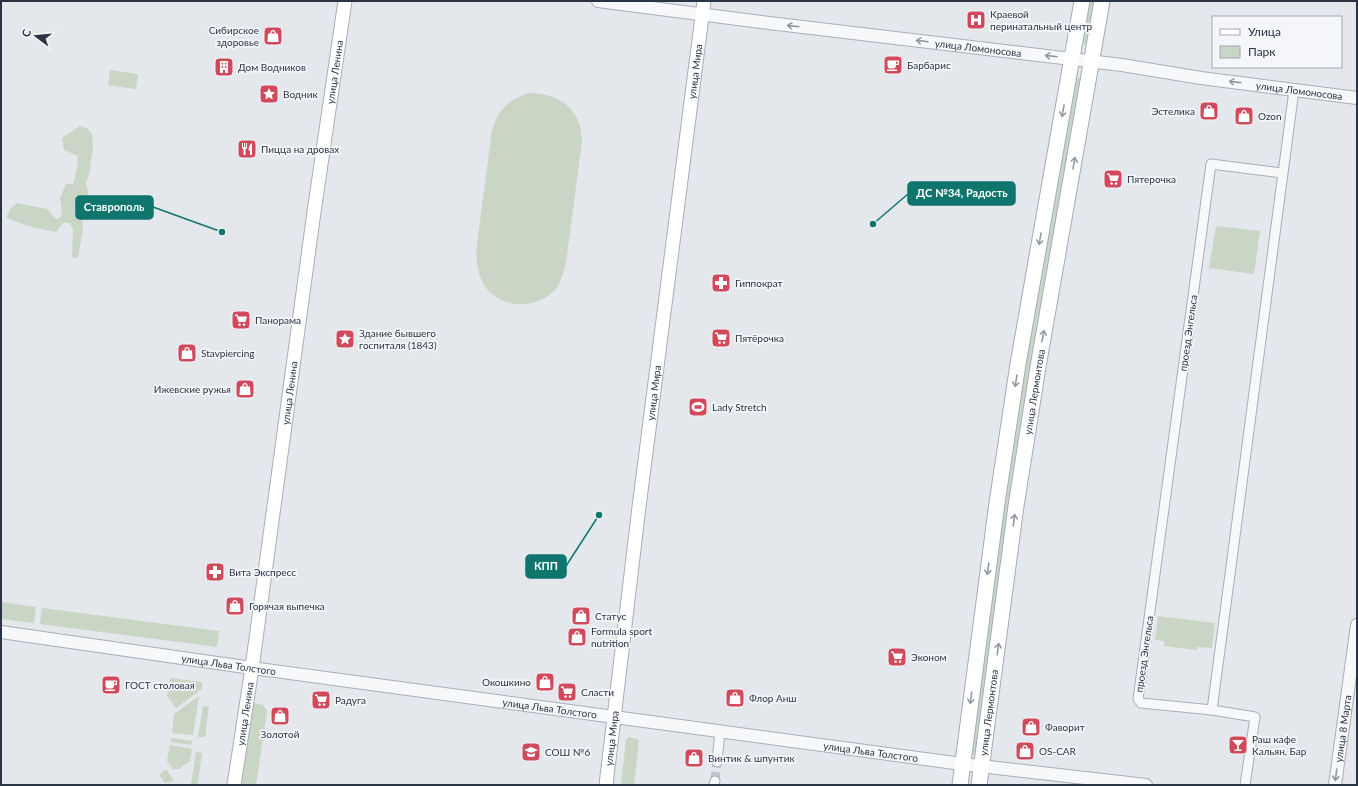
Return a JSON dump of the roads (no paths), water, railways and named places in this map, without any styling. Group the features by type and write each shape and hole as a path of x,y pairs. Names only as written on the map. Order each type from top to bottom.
{"main road":[{"name":"улица Ленина","path":"234,785 252,668 306,264 345,1"},
{"name":"улица Мира","path":"606,785 639,507 704,1"},
{"name":"улица Лермонтова","path":"960,785 1001,472 1082,1"},
{"name":"улица Лермонтова","path":"979,785 1016,506 1036,375 1102,1"}],"street":[{"name":"улица Ломоносова","path":"598,1 1092,61 1201,78 1357,98"},
{"path":"1244,785 1255,717 1212,710 1294,90"},
{"name":"проезд Энгельса","path":"1212,710 1141,703 1138,699 1139,691 1211,164 1282,173"},
{"name":"улица 8 Марта","path":"1335,785 1357,625"},
{"name":"улица Льва Толстого","path":"1,632 252,668 982,766 1078,781 1146,785"},
{"path":"716,762 720,731"}],"tunnel":[{"path":"715,781 717,762"}],"place":[{"name":"Краевой перинатальный центр","path":"976,20"},
{"name":"Сибирское здоровье","path":"273,36"},
{"name":"Барбарис","path":"893,65"},
{"name":"Дом Водников","path":"224,67"},
{"name":"Водник","path":"269,94"},
{"name":"Эстелика","path":"1209,111"},
{"name":"Ozon","path":"1244,116"},
{"name":"Пицца на дровах","path":"247,149"},
{"name":"Пятерочка","path":"1113,179"},
{"name":"ДС №34, Радость","path":"873,224"},
{"name":"Ставрополь","path":"222,232"},
{"name":"Гиппократ","path":"721,283"},
{"name":"Панорама","path":"241,320"},
{"name":"Пятёрочка","path":"721,338"},
{"name":"Здание бывшего госпиталя (1843)","path":"345,339"},
{"name":"Stavpiercing","path":"187,353"},
{"name":"Ижевские ружья","path":"245,389"},
{"name":"Lady Stretch","path":"698,407"},
{"name":"КПП","path":"599,515"},
{"name":"Вита Экспресс","path":"215,572"},
{"name":"Горячая выпечка","path":"235,606"},
{"name":"Статус","path":"581,616"},
{"name":"Formula sport nutrition","path":"577,637"},
{"name":"Эконом","path":"897,657"},
{"name":"Окошкино","path":"545,682"},
{"name":"ГОСТ столовая","path":"111,685"},
{"name":"Сласти","path":"567,692"},
{"name":"Флор Анш","path":"735,698"},
{"name":"Радуга","path":"321,700"},
{"name":"Золотой","path":"280,716"},
{"name":"Фаворит","path":"1031,727"},
{"name":"Раш кафе Кальян, Бар","path":"1238,745"},
{"name":"OS-CAR","path":"1025,751"},
{"name":"СОШ №6","path":"531,752"},
{"name":"Винтик & шпунтик","path":"694,758"}]}
